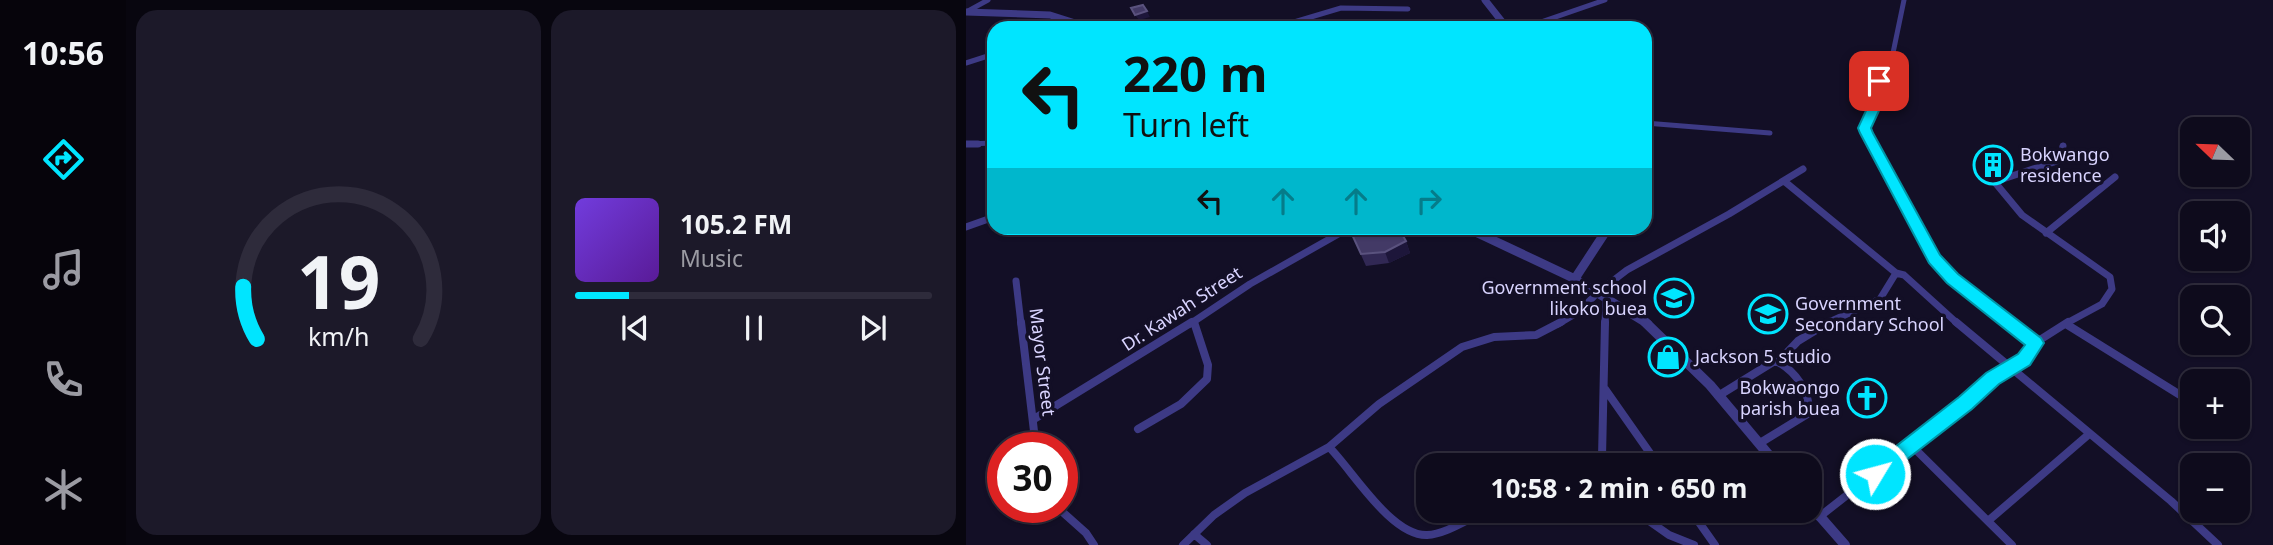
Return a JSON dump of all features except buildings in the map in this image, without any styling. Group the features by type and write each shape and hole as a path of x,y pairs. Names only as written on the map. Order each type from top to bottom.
{"street":[{"path":"966,12 988,0"},
{"path":"1485,0 1502,21"},
{"path":"1544,21 1605,0"},
{"path":"1904,0 1893,53 1879,81 1877,102 1867,120 1866,133 1935,259 1953,278 2035,343"},
{"path":"1297,21 1341,8 1408,9"},
{"path":"966,12 1049,15 1073,21"},
{"path":"966,18 978,12"},
{"path":"966,63 987,56"},
{"path":"1652,124 1770,133"},
{"path":"966,145 987,144"},
{"path":"1994,182 2060,160 2063,146"},
{"path":"1184,545 1214,515 1245,493 1329,447 1379,404 1462,347 1494,337 1535,335 1580,311 1602,295 1627,270 1803,169"},
{"path":"1822,515 1912,446 1992,378 2024,360 2035,343 2102,303 2112,289 2110,277 2022,215 1987,174"},
{"path":"2046,233 2115,177"},
{"path":"1784,181 1896,273 1904,275 2088,435 2130,466 2218,545"},
{"path":"966,228 987,220"},
{"name":"Dr. Kawah Street","path":"1034,419 1194,322 1250,284 1337,235"},
{"path":"1481,235 1574,280 1636,315 1669,343 1768,453"},
{"path":"1574,280 1603,235"},
{"path":"1778,362 1785,352 1807,336 1880,299 1886,292 1889,279 1896,273"},
{"name":"Mayor Street","path":"1016,281 1035,432"},
{"path":"1602,295 1604,453"},
{"path":"1138,429 1176,408 1206,383 1209,372 1194,322"},
{"path":"2066,324 2180,395"},
{"path":"1718,396 1773,362 1785,365 1809,397 1809,413 1760,443"},
{"path":"1604,388 1650,453"},
{"path":"1988,521 2088,435"},
{"path":"1912,446 2012,545"},
{"path":"1329,447 1343,458 1396,524 1410,532 1427,535 1457,523"},
{"path":"1822,520 1845,545"},
{"path":"1075,523 1094,545"},
{"path":"1650,523 1669,535 1694,545"},
{"path":"1699,523 1715,545"},
{"path":"1194,534 1208,545"}],"place":[{"name":"Bokwango residence","path":"1993,165"},
{"name":"Government school likoko buea","path":"1674,298"},
{"name":"Government Secondary School","path":"1768,314"},
{"name":"Jackson 5 studio","path":"1668,357"},
{"name":"Bokwaongo parish buea","path":"1867,398"}],"route":[{"path":"1875,474 1965,403 1992,378 2024,360 2035,343 1953,278 1935,259 1866,133 1867,120 1877,102 1879,81"}]}
